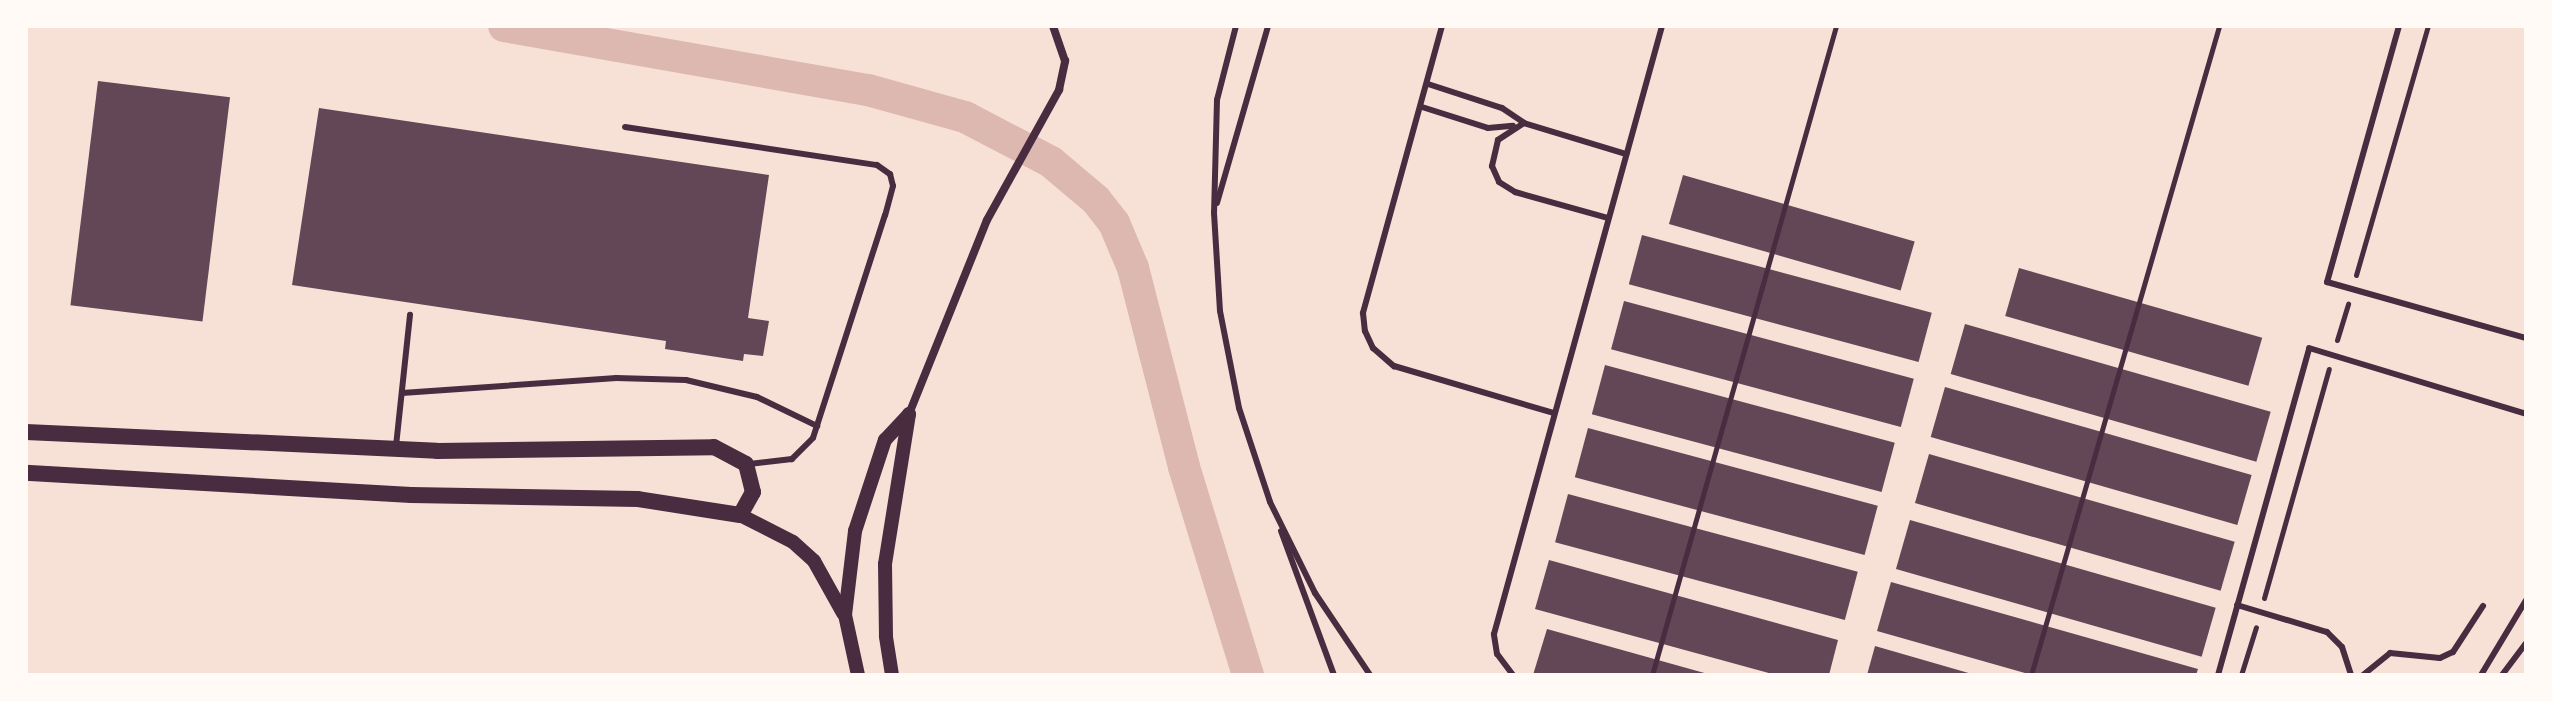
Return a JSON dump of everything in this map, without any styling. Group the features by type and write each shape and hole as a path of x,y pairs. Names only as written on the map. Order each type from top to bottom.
{"main road":[{"path":"26,432 395,450 695,446 730,453 746,464 753,492 740,515 638,499 411,495 26,473"}],"street":[{"path":"892,675 886,636 885,564 909,414 949,306 1003,191 1045,118 1065,70 1053,26"},
{"path":"845,615 855,531 873,468 885,440 909,414"},
{"path":"740,515 793,542 814,561 845,615 858,675"}],"lane":[{"path":"1234,26 1217,100 1214,213 1223,325 1239,408 1334,675"},
{"path":"1214,213 1268,26"},
{"path":"1442,26 1363,313 1365,331 1373,348 1394,366 1554,413"},
{"path":"1513,675 1497,654 1494,634 1662,26"},
{"path":"2399,26 2327,282 2526,338"},
{"path":"1428,84 1502,108 1524,123 1626,154"},
{"path":"1422,107 1488,128 1524,123"},
{"path":"1524,123 1498,140 1492,166 1499,182 1515,192 1608,218"},
{"path":"625,127 877,165 890,174 893,186 885,215 817,426 803,452 792,459 746,464"},
{"path":"395,450 410,315"},
{"path":"2218,675 2309,348 2526,414"},
{"path":"402,393 616,378 686,380 757,397 817,426"},
{"path":"1270,502 1315,593 1370,675"},
{"path":"2481,675 2506,642 2526,600"},
{"path":"2237,605 2327,632 2342,647 2351,675"},
{"path":"2363,675 2390,653 2440,658 2453,652 2483,606"},
{"path":"2502,675 2526,643"}],"path":[{"path":"1652,675 1836,26"},
{"path":"2031,675 2219,26"}],"building":[{"path":"98,81 230,97 202,322 70,305"},
{"path":"319,108 769,175 748,318 769,321 763,356 744,354 743,361 665,349 666,341 292,285"},
{"path":"1683,175 1915,241 1901,290 1669,224"},
{"path":"1642,235 1932,313 1919,362 1629,284"},
{"path":"2019,268 2262,338 2248,386 2005,316"},
{"path":"1624,301 1914,379 1901,427 1611,349"},
{"path":"1965,324 2271,412 2256,462 1951,374"},
{"path":"1605,365 1895,443 1882,492 1592,414"},
{"path":"1945,387 2252,475 2237,525 1931,437"},
{"path":"1588,428 1878,506 1865,555 1575,477"},
{"path":"1929,454 2235,542 2221,591 1915,503"},
{"path":"1568,494 1858,572 1845,620 1555,542"},
{"path":"1910,520 2216,608 2202,657 1896,569"},
{"path":"1549,560 1838,640 1829,675 1776,675 1535,609"},
{"path":"1891,582 2198,669 2196,675 2032,675 1877,631"},
{"path":"1547,629 1708,674 1708,675 1533,675"},
{"path":"1875,646 1972,674 1972,675 1867,675"}],"waterway":[{"path":"504,26 868,90 965,117 1051,162 1096,200 1114,223 1133,268 1184,467 1248,675"}]}
